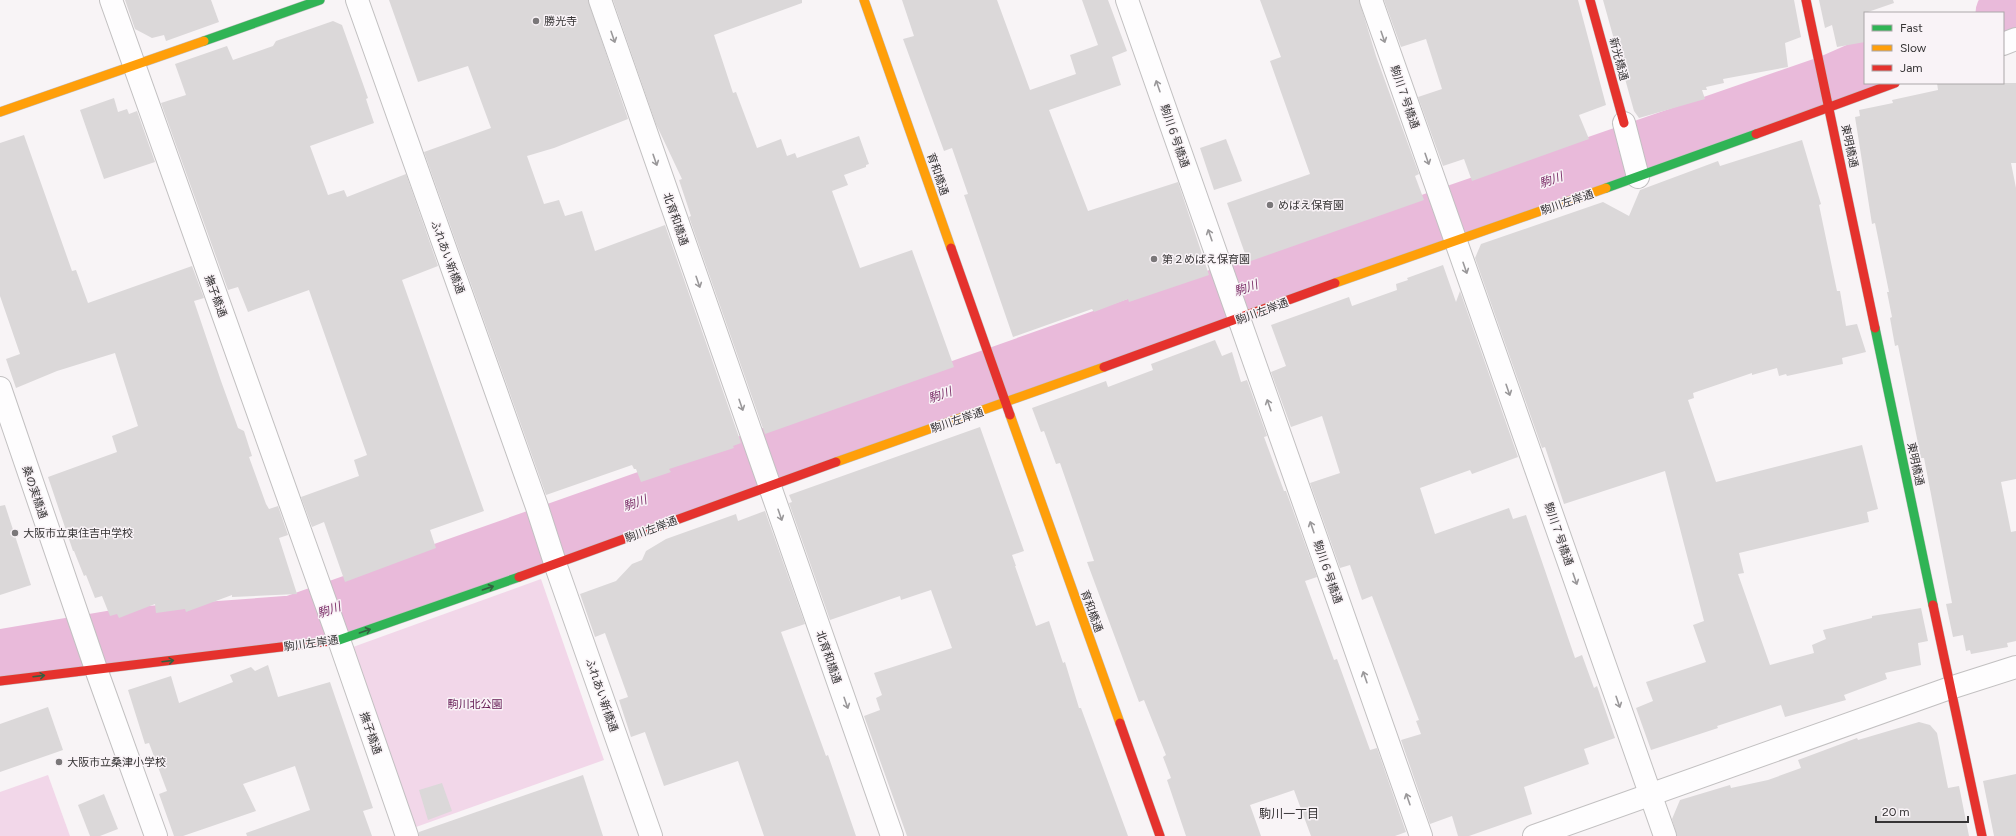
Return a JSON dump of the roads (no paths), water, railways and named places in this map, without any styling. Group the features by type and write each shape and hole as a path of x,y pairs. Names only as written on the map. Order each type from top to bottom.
{"street":[{"name":"撫子橋通","path":"111,0 407,836"},
{"path":"0,112 320,0"},
{"name":"ふれあい新橋通","path":"357,0 540,514 554,559 651,836"},
{"name":"北育和橋通","path":"600,0 752,439 892,836"},
{"name":"育和橋通","path":"864,0 988,356 1160,836"},
{"name":"駒川６号橋通","path":"1128,0 1420,836"},
{"name":"駒川７号橋通","path":"1370,0 1665,836"},
{"name":"新光橋通","path":"1590,0 1624,124"},
{"name":"東明橋通","path":"1806,0 1982,836"},
{"path":"2004,44 2016,39"},
{"name":"駒川左岸通","path":"0,681 95,664 337,635 768,482 1005,403 1237,313 1637,171 1829,107 1892,84"},
{"path":"1624,124 1637,171"},
{"name":"桑の実橋通","path":"0,388 95,664"},
{"path":"95,664 156,836"},
{"path":"1534,836 1950,688 2016,667"}],"waterway":[{"name":"駒川","path":"2004,13 2016,8"},
{"name":"駒川","path":"0,657 129,635 293,623 1459,211 1831,82 1864,67"}],"place":[{"name":"勝光寺","path":"536,21"},
{"name":"めばえ保育園","path":"1270,205"},
{"name":"第２めばえ保育園","path":"1154,259"},
{"name":"大阪市立東住吉中学校","path":"15,533"},
{"name":"大阪市立桑津小学校","path":"59,762"}],"district":[{"name":"駒川一丁目","path":"1289,814"}],"park label":[{"name":"駒川北公園","path":"475,704"}]}
